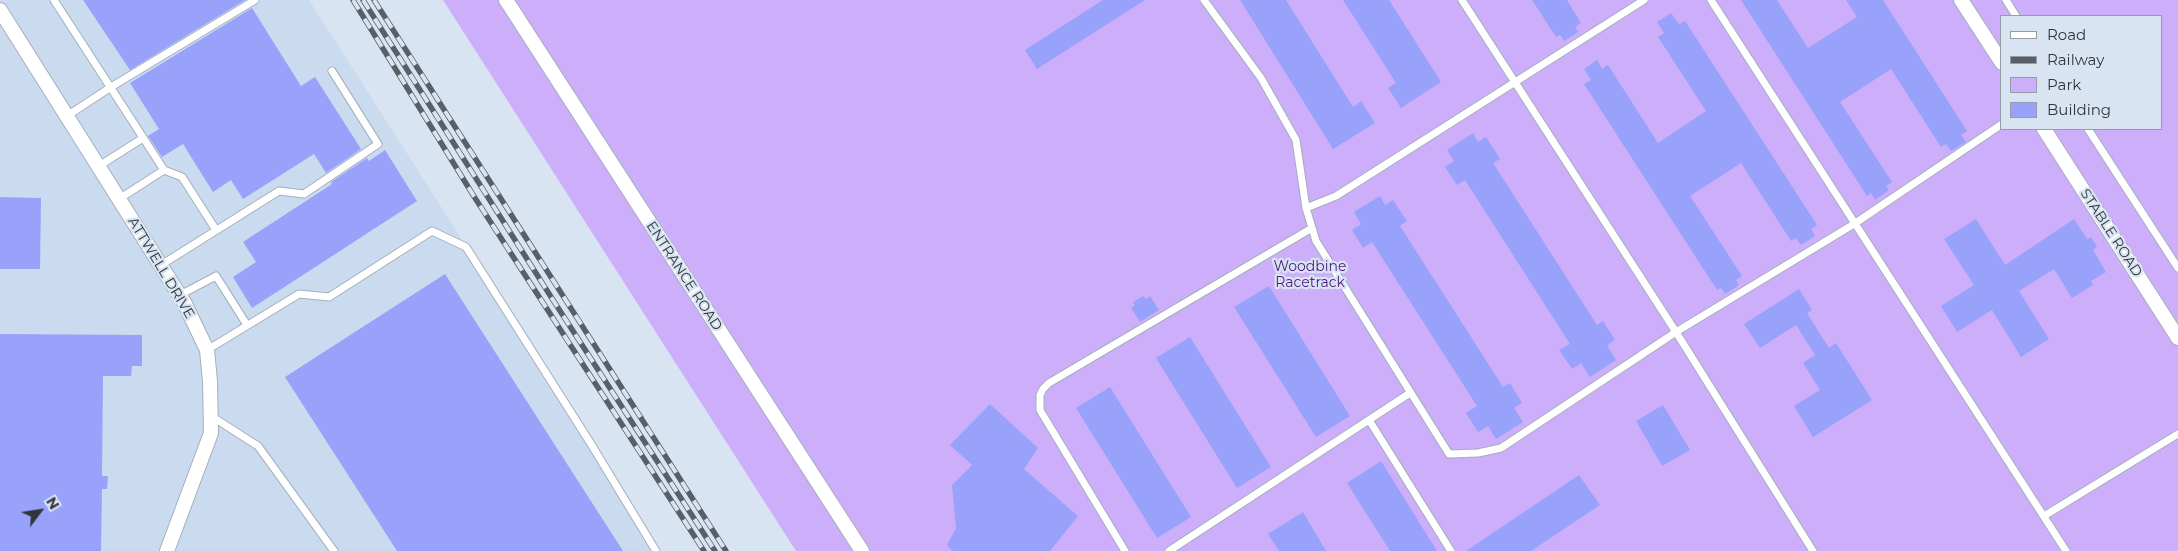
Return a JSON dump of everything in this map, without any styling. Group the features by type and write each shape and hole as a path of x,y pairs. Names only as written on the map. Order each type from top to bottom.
{"street":[{"name":"ENTRANCE ROAD","path":"506,0 862,551"},
{"path":"1961,0 2000,60"},
{"name":"ATTWELL DRIVE","path":"0,10 180,295 207,350 211,434 167,551"},
{"name":"STABLE ROAD","path":"2045,130 2178,338"}],"lane":[{"path":"54,0 164,170 182,177 216,230"},
{"path":"67,116 111,87 256,0"},
{"path":"1204,0 1261,78 1296,140 1306,208 1316,242 1448,454 1478,453 1501,448 1676,332 1854,224 2000,125"},
{"path":"1462,0 1676,332 1813,551"},
{"path":"1306,208 1336,196 1644,0"},
{"path":"1711,0 2066,551"},
{"path":"2006,0 2015,15"},
{"path":"161,265 279,191 304,194 378,144 332,71"},
{"path":"2089,130 2178,268"},
{"path":"99,166 143,138"},
{"path":"119,199 164,170"},
{"path":"1125,551 1040,410 1038,403 1043,389 1049,383 1312,228"},
{"path":"207,350 299,294 329,297 432,231 466,247 592,444 656,551"},
{"path":"180,295 216,276 247,325"},
{"path":"1169,551 1410,393"},
{"path":"211,416 258,446 334,551"},
{"path":"1369,420 1451,551"},
{"path":"2044,516 2178,434"}],"shaded area":[{"path":"0,0 309,0 661,551 0,551"}],"green space":[{"name":"Woodbine Racetrack","path":"443,0 2178,0 2178,551 796,551"}],"building":[{"path":"83,0 245,0 130,70"},
{"path":"1103,0 1145,0 1037,69 1025,50"},
{"path":"1240,0 1286,0 1353,107 1361,101 1375,123 1333,149"},
{"path":"1343,0 1389,0 1441,82 1401,108 1388,88 1396,83"},
{"path":"1532,0 1567,0 1581,23 1575,27 1578,32 1564,41 1560,35 1556,37"},
{"path":"1741,0 1777,0 1808,48 1857,17 1846,0 1883,0 1967,131 1961,135 1966,142 1951,151 1946,144 1941,147 1891,69 1840,102 1892,182 1886,186 1889,190 1875,200 1871,193 1867,196"},
{"path":"252,8 301,86 315,77 361,149 326,173 314,154 243,199 231,180 213,192 183,144 162,157 148,136 159,129 130,83"},
{"path":"1671,13 1679,24 1685,21 1817,225 1811,229 1815,236 1801,245 1796,238 1791,241 1741,163 1690,196 1742,276 1736,280 1739,285 1725,294 1721,288 1717,290 1584,84 1591,80 1584,69 1597,60 1602,69 1608,65 1658,143 1706,111 1658,37 1664,33 1657,22"},
{"path":"1473,133 1478,142 1486,137 1500,159 1493,163 1597,325 1603,321 1615,340 1607,345 1616,360 1590,377 1581,363 1572,369 1559,350 1570,344 1465,180 1457,185 1445,167 1454,161 1447,150"},
{"path":"385,150 417,201 252,308 233,277 256,262 243,242 332,184 331,182 367,158 369,161"},
{"path":"1380,196 1385,205 1393,200 1407,221 1400,226 1503,387 1510,383 1522,403 1514,408 1523,422 1496,439 1488,426 1478,432 1466,413 1477,406 1372,242 1363,248 1352,230 1361,224 1354,212"},
{"path":"0,197 41,198 40,269 0,269"},
{"path":"1976,219 2005,265 2074,219 2087,239 2091,237 2097,247 2093,250 2106,272 2091,281 2093,285 2072,298 2054,269 2019,291 2049,339 2021,357 1992,310 1957,332 1941,306 1974,285 1944,239"},
{"path":"445,274 623,551 397,551 285,377"},
{"path":"1269,286 1350,416 1316,437 1234,307"},
{"path":"1799,289 1812,310 1807,313 1829,348 1836,343 1872,400 1813,437 1794,406 1820,390 1803,363 1815,355 1796,325 1760,348 1744,324"},
{"path":"1143,296 1146,299 1150,296 1159,310 1140,322 1131,308 1135,305 1133,302"},
{"path":"0,334 142,335 142,366 132,366 131,376 103,376 102,476 108,476 107,489 102,489 101,551 0,551"},
{"path":"1190,337 1271,467 1237,488 1156,358"},
{"path":"1110,387 1191,517 1157,538 1076,408"},
{"path":"990,404 1038,448 1024,469 1078,516 1050,551 953,551 947,545 956,528 952,485 972,465 950,445"},
{"path":"1663,405 1690,450 1662,466 1636,421"},
{"path":"1381,461 1437,551 1390,551 1347,483"},
{"path":"1579,475 1600,505 1531,551 1466,551"},
{"path":"1303,512 1326,551 1279,551 1268,534"}],"railway":[{"path":"353,0 475,198 704,551"},
{"path":"363,0 715,551"},
{"path":"374,0 726,551"}]}
